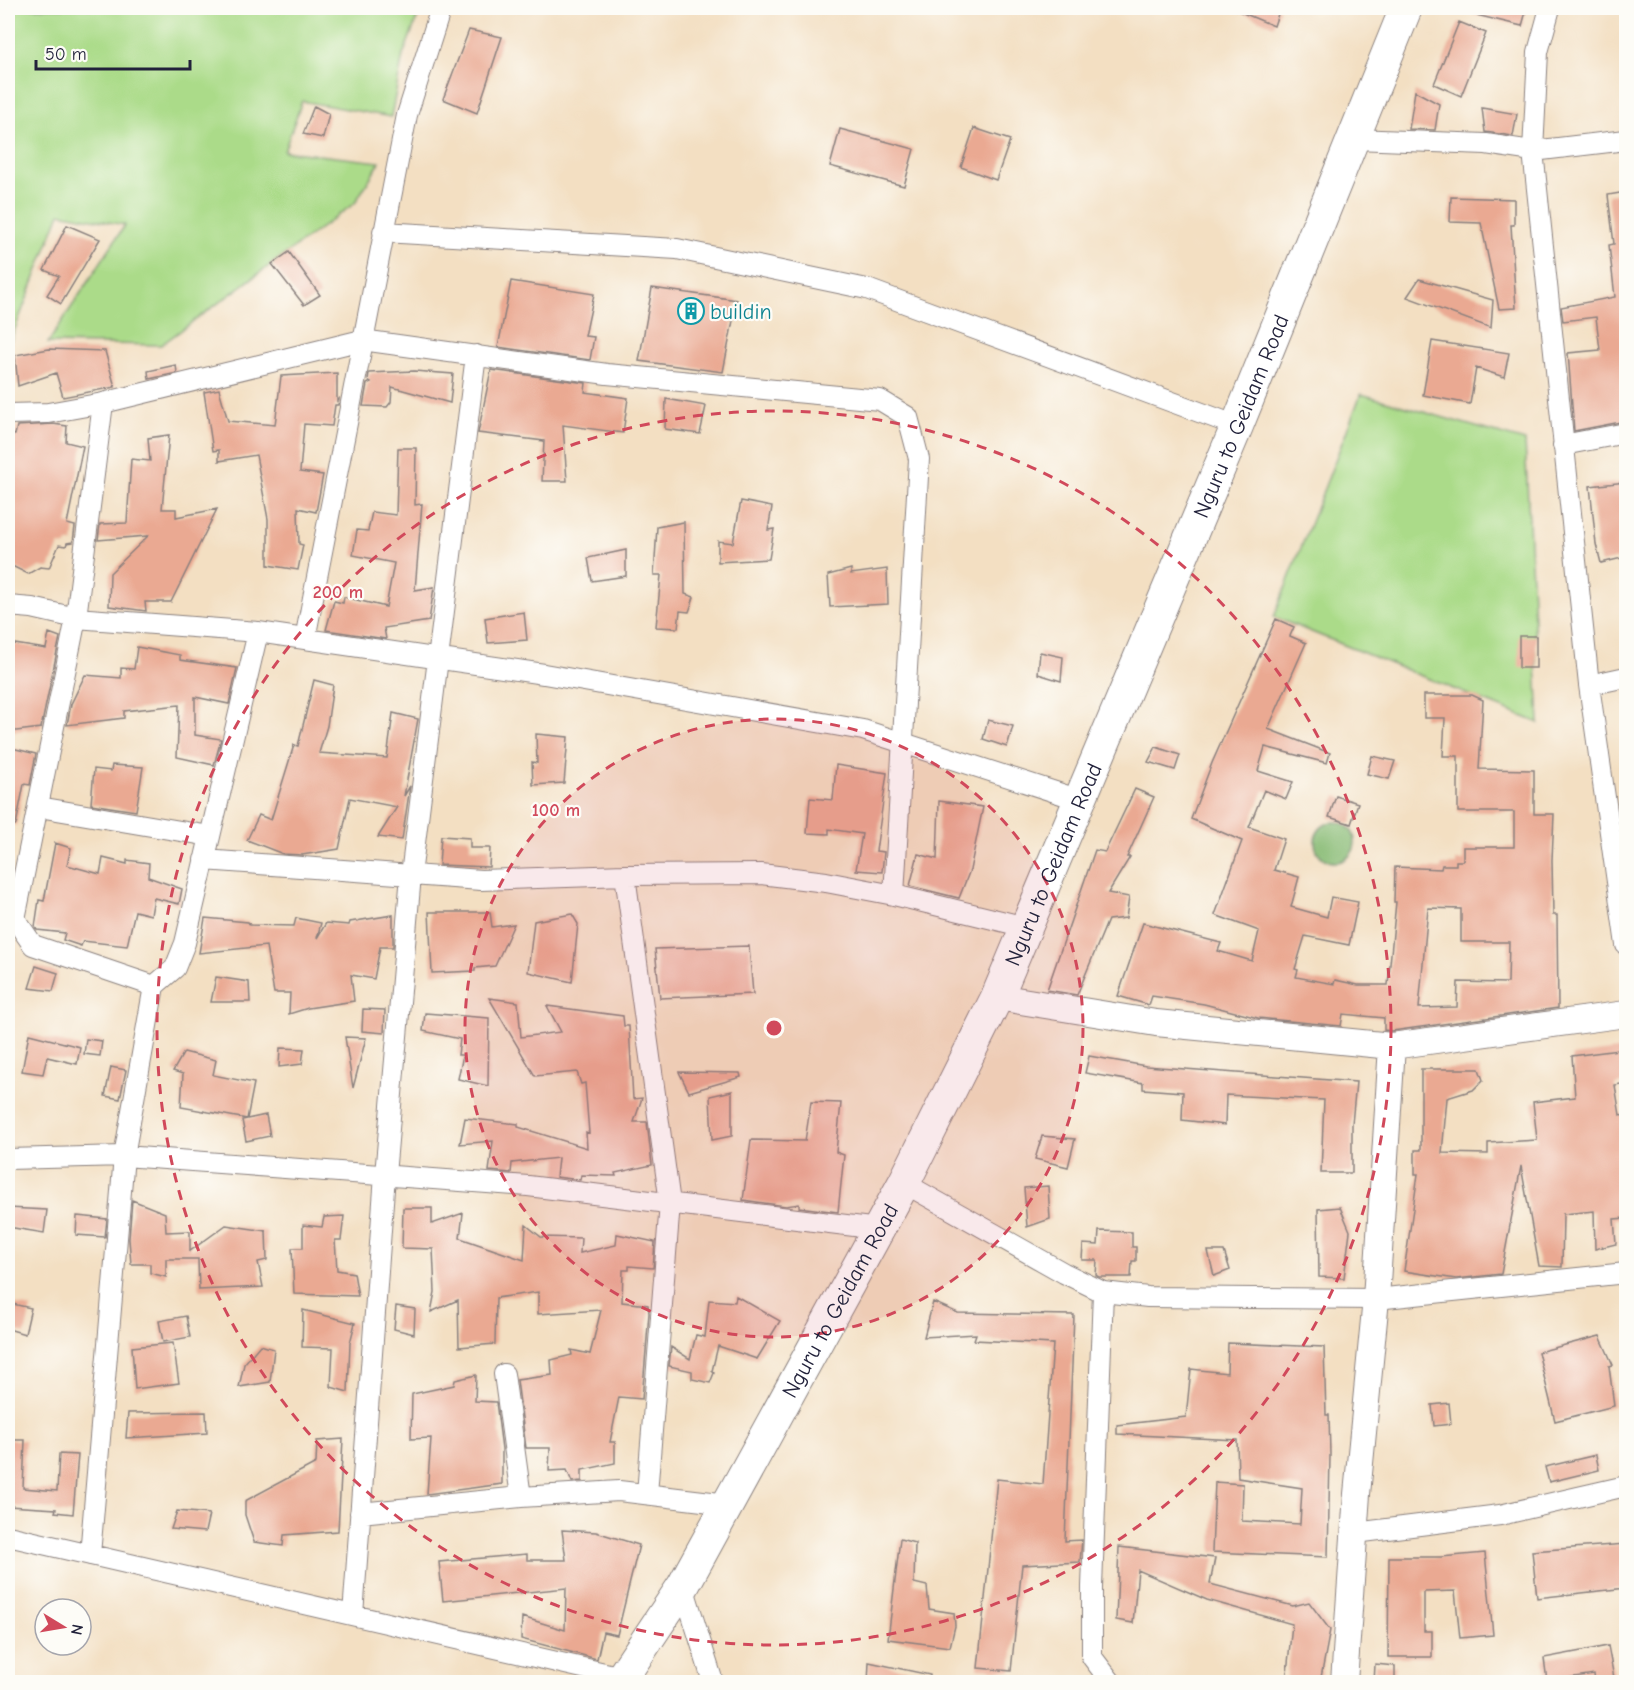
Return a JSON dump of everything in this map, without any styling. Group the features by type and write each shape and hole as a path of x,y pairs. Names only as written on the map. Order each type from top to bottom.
{"main road":[{"name":"Nguru to Geidam Road","path":"620,1680 683,1586 904,1183 997,997 1237,426 1406,8"}],"street":[{"path":"305,639 407,114 441,8"},
{"path":"1550,8 1538,52 1533,151 1589,685 1626,945"},
{"path":"1354,139 1486,144 1533,151 1626,140"},
{"path":"383,232 676,249 867,289 1237,426"},
{"path":"8,414 48,413 103,403 362,340 607,374 880,400 908,417 919,459 894,895"},
{"path":"353,1615 385,1175 411,875 476,355"},
{"path":"103,403 76,618 39,807 11,918 33,945 154,986"},
{"path":"1563,445 1626,433"},
{"path":"8,606 32,608 76,618 258,632 438,658 544,674 863,730 1080,800"},
{"path":"90,1555 124,1156 154,986 175,968 185,943 258,632"},
{"path":"1589,685 1626,677"},
{"path":"39,807 210,836"},
{"path":"204,860 480,880 625,875 761,874 826,882 894,895 1026,927"},
{"path":"625,875 670,1203 647,1494"},
{"path":"997,997 1156,1023 1392,1046 1626,1014"},
{"path":"1344,1683 1376,1299 1392,1046"},
{"path":"8,1160 124,1156 528,1186 879,1229"},
{"path":"904,1183 1064,1273 1103,1292 1148,1297 1376,1299 1626,1273"},
{"path":"1103,1292 1092,1587 1092,1657 1111,1683"},
{"path":"504,1374 521,1497"},
{"path":"1355,1533 1500,1515 1626,1486"},
{"path":"360,1513 521,1497 619,1491 728,1504"},
{"path":"8,1536 353,1615 620,1680"},
{"path":"683,1586 713,1683"}],"green space":[{"path":"8,8 421,8 403,55 391,117 302,101 284,151 380,162 355,203 161,345 48,343 125,225 60,213 8,347"},
{"path":"1361,394 1525,441 1539,723 1274,617"},
{"path":"1335,822 1343,823 1349,828 1354,834 1354,850 1349,856 1343,861 1335,862 1327,861 1321,856 1316,850 1315,842 1316,834 1321,828 1327,823"}],"building":[{"path":"1231,8 1280,8 1274,26"},
{"path":"1473,8 1527,8 1522,26 1472,14"},
{"path":"1459,22 1486,33 1461,96 1434,84"},
{"path":"469,30 502,37 477,113 443,99"},
{"path":"1415,91 1439,104 1435,130 1409,129"},
{"path":"314,106 329,114 323,138 303,134"},
{"path":"1482,108 1517,114 1513,136 1485,132"},
{"path":"974,128 1010,140 996,180 961,167"},
{"path":"840,129 914,149 904,186 830,166"},
{"path":"1626,192 1626,421 1574,431 1568,353 1600,350 1596,317 1563,321 1561,307 1615,297 1609,245 1614,244 1608,195"},
{"path":"1451,197 1514,199 1514,225 1511,225 1516,308 1499,309 1481,223 1450,222"},
{"path":"67,225 100,239 61,304 47,295 59,276 44,270"},
{"path":"289,252 320,295 304,305 272,264"},
{"path":"1419,279 1493,300 1491,328 1407,297"},
{"path":"511,281 594,294 585,336 594,337 590,360 498,347"},
{"path":"652,288 737,300 723,372 639,361"},
{"path":"1432,341 1509,353 1504,377 1476,368 1470,404 1423,395"},
{"path":"49,349 105,351 115,387 63,397 56,373 18,386 15,355"},
{"path":"176,365 177,373 149,379 148,371"},
{"path":"491,370 586,383 585,392 628,398 623,433 563,425 567,481 542,481 544,441 478,433"},
{"path":"414,371 453,374 450,403 392,387 391,402 387,407 363,406 367,384 371,382 368,380 369,373"},
{"path":"337,373 337,401 339,399 338,405 335,405 332,426 304,424 300,472 323,475 316,512 298,508 299,544 303,545 298,570 268,565 268,519 256,455 219,461 219,450 213,451 204,392 219,389 228,421 275,425 281,376"},
{"path":"666,399 706,406 700,434 665,429"},
{"path":"53,424 67,426 66,442 83,446 67,524 75,526 73,542 67,543 66,546 59,545 49,568 40,567 28,574 8,564 8,434 15,435 17,426"},
{"path":"169,435 162,509 176,509 176,517 217,509 171,602 145,602 146,611 109,606 110,573 148,536 98,540 100,524 127,523 131,459 150,461 148,438"},
{"path":"398,448 416,448 415,505 422,504 415,590 434,587 429,621 384,628 386,639 326,630 334,601 343,603 344,597 386,607 394,563 353,555 357,530 368,531 372,512 396,515"},
{"path":"1626,482 1626,557 1601,563 1596,544 1590,486"},
{"path":"741,501 772,507 768,530 774,529 769,559 718,562 718,541 733,543"},
{"path":"684,522 685,594 694,597 689,612 680,611 678,628 656,627 661,575 654,575 657,527"},
{"path":"626,550 626,576 592,581 588,558"},
{"path":"851,569 851,574 887,569 888,604 830,607 828,575"},
{"path":"524,612 527,640 488,643 485,618"},
{"path":"1276,619 1294,627 1290,636 1306,643 1268,729 1330,753 1327,763 1265,747 1258,771 1293,782 1286,799 1264,790 1249,827 1284,839 1274,870 1299,877 1291,907 1327,917 1331,897 1358,902 1349,945 1305,936 1295,969 1298,970 1296,977 1334,984 1335,980 1358,985 1388,985 1396,902 1394,902 1395,867 1441,869 1442,865 1456,865 1456,861 1463,861 1463,847 1514,847 1514,812 1458,812 1458,756 1443,756 1445,718 1424,718 1424,695 1472,695 1483,700 1479,769 1534,770 1534,814 1554,814 1553,915 1557,915 1558,1008 1392,1031 1384,1030 1384,1018 1343,1014 1341,1026 1258,1018 1204,1004 1152,996 1149,1005 1118,996 1143,923 1221,943 1218,951 1252,961 1259,931 1215,915 1242,841 1191,819 1212,763","holes":["1428,908 1461,909 1461,942 1509,942 1508,983 1458,982 1457,1007 1419,1008"]},
{"path":"49,633 60,637 41,728 8,732 8,643 46,649"},
{"path":"1519,636 1536,636 1536,668 1519,668"},
{"path":"137,647 180,655 180,660 237,668 229,704 195,697 195,735 221,739 214,765 177,757 179,705 124,711 124,718 67,725 71,704 85,675 121,678 121,668 134,669"},
{"path":"1040,652 1063,657 1061,681 1038,674"},
{"path":"314,680 333,685 327,726 319,753 387,758 393,713 418,719 404,796 410,786 402,840 378,837 397,807 350,798 339,849 302,855 283,854 247,840 259,815 271,820 294,745 298,746"},
{"path":"988,720 1013,726 1007,747 983,739"},
{"path":"536,734 568,737 564,783 533,785 532,762 537,763"},
{"path":"8,747 36,754 30,785 24,784 16,825 8,824"},
{"path":"1156,747 1180,755 1175,770 1148,762"},
{"path":"1372,756 1395,761 1389,779 1367,774"},
{"path":"112,765 143,767 136,811 91,804 94,769 111,771"},
{"path":"836,765 887,773 876,851 884,852 882,872 856,870 862,834 829,829 829,834 807,833 810,798 833,800"},
{"path":"1135,789 1154,797 1127,857 1130,857 1108,893 1129,897 1126,918 1108,920 1077,995 1047,990 1095,850 1105,852"},
{"path":"1336,796 1358,803 1351,824 1329,817"},
{"path":"939,801 983,807 970,870 959,898 910,886 918,854 937,859"},
{"path":"441,836 470,838 470,848 490,848 489,867 439,865"},
{"path":"55,843 71,848 67,865 100,874 103,858 127,864 127,860 149,863 148,877 182,889 179,904 154,898 151,915 135,911 127,946 83,941 81,946 63,940 65,933 37,930 35,927 39,900 44,901"},
{"path":"429,912 490,912 492,927 514,924 495,966 475,968 475,971 432,973"},
{"path":"572,914 578,924 572,982 528,972 534,921"},
{"path":"393,915 393,947 380,947 374,979 351,975 354,1001 308,1008 289,1014 290,993 274,993 266,946 199,953 205,918 248,922 250,925 294,926 296,918 321,923 317,938 326,923 349,925 350,922"},
{"path":"749,946 753,994 660,998 655,949"},
{"path":"36,966 58,973 53,991 29,988"},
{"path":"216,977 249,982 250,1002 211,1002"},
{"path":"489,998 518,1002 521,1037 561,1032 547,1006 623,1016 624,1026 629,1026 633,1099 642,1098 634,1122 647,1122 652,1165 615,1173 616,1176 581,1175 580,1180 556,1177 558,1158 512,1163 511,1173 489,1171 493,1141 460,1144 465,1118 518,1124 518,1127 587,1148 586,1132 589,1133 585,1083 581,1084 577,1072 535,1076"},
{"path":"363,1009 385,1010 384,1033 362,1031"},
{"path":"425,1013 489,1018 488,1086 458,1079 463,1055 458,1055 460,1039 423,1031"},
{"path":"29,1034 80,1047 77,1064 47,1057 43,1074 22,1071"},
{"path":"345,1037 366,1038 353,1088"},
{"path":"86,1039 102,1041 100,1056 84,1054"},
{"path":"280,1048 304,1049 302,1064 279,1067"},
{"path":"1626,1049 1626,1083 1615,1085 1620,1115 1626,1114 1626,1218 1614,1219 1616,1244 1595,1249 1594,1211 1563,1214 1562,1267 1539,1266 1521,1166 1501,1274 1456,1279 1404,1271 1418,1174 1415,1174 1415,1150 1421,1150 1421,1069 1479,1069 1483,1080 1473,1090 1447,1098 1442,1153 1488,1154 1488,1143 1537,1140 1533,1102 1575,1097 1572,1056"},
{"path":"184,1052 216,1060 213,1075 254,1083 247,1119 181,1107 183,1074 173,1071"},
{"path":"1089,1056 1146,1066 1356,1082 1352,1124 1352,1173 1321,1173 1324,1100 1226,1095 1225,1125 1182,1120 1183,1092 1143,1089 1143,1083 1085,1073"},
{"path":"111,1067 126,1070 120,1099 105,1096"},
{"path":"679,1072 740,1073 741,1077 689,1092"},
{"path":"732,1091 732,1136 712,1140 710,1096"},
{"path":"811,1102 841,1103 836,1152 844,1155 838,1212 799,1207 799,1204 786,1206 743,1200 751,1140 805,1141"},
{"path":"266,1115 270,1136 246,1141 242,1120"},
{"path":"1042,1136 1075,1139 1068,1167 1035,1159"},
{"path":"1048,1186 1050,1219 1027,1227 1024,1188"},
{"path":"132,1200 165,1213 166,1232 190,1231 190,1251 226,1225 266,1231 267,1260 258,1262 263,1287 199,1290 198,1259 166,1259 166,1277 150,1273 150,1264 131,1264 129,1239"},
{"path":"1340,1207 1350,1231 1344,1278 1319,1277 1318,1209"},
{"path":"8,1208 47,1210 44,1233 8,1227"},
{"path":"403,1208 432,1208 432,1224 463,1213 460,1238 524,1260 526,1225 541,1237 581,1238 580,1253 616,1245 617,1234 655,1242 653,1268 629,1266 629,1270 623,1270 622,1302 648,1305 649,1313 642,1399 619,1397 610,1442 615,1442 615,1463 582,1470 582,1481 572,1482 567,1470 549,1471 550,1448 526,1448 517,1380 552,1375 551,1360 572,1355 571,1350 590,1354 601,1310 538,1314 538,1292 496,1298 495,1344 459,1347 458,1300 431,1312 435,1292 433,1249 402,1248"},
{"path":"77,1216 107,1219 105,1237 76,1235"},
{"path":"344,1216 341,1240 335,1240 337,1270 354,1273 358,1296 294,1294 292,1248 303,1248 303,1225 322,1227 324,1217"},
{"path":"1099,1231 1132,1232 1132,1247 1136,1247 1136,1261 1132,1261 1131,1277 1099,1277 1096,1275 1097,1260 1082,1260 1083,1244 1098,1245"},
{"path":"1208,1251 1224,1251 1230,1270 1214,1276"},
{"path":"736,1296 780,1321 757,1359 718,1346 710,1383 692,1379 692,1371 669,1366 671,1347 690,1359 696,1335 705,1337 709,1300 735,1302"},
{"path":"933,1302 958,1313 1074,1315 1065,1541 1082,1540 1080,1562 1022,1565 1011,1671 978,1668 997,1479 1043,1484 1053,1344 974,1340 976,1334 924,1337"},
{"path":"8,1303 31,1308 25,1334 8,1329"},
{"path":"396,1306 415,1309 414,1334 394,1329"},
{"path":"303,1310 355,1323 350,1343 348,1392 331,1387 333,1348 302,1347"},
{"path":"186,1316 190,1337 163,1342 159,1321"},
{"path":"1600,1336 1613,1365 1609,1366 1614,1406 1555,1421 1538,1352"},
{"path":"173,1343 179,1383 135,1389 132,1347"},
{"path":"1228,1343 1324,1347 1330,1455 1328,1557 1212,1552 1215,1482 1243,1484 1242,1521 1300,1524 1302,1488 1238,1478 1237,1440 1117,1434 1117,1425 1186,1417 1191,1369 1227,1373"},
{"path":"260,1345 274,1349 270,1382 239,1387 244,1364"},
{"path":"476,1375 475,1401 496,1402 502,1449 502,1484 427,1494 431,1438 411,1439 412,1394 454,1385 455,1380"},
{"path":"1449,1403 1451,1424 1434,1426 1432,1405"},
{"path":"206,1412 207,1433 126,1438 128,1413"},
{"path":"343,1439 338,1531 284,1535 283,1546 254,1542 245,1515 245,1501 316,1463 317,1441"},
{"path":"8,1440 25,1440 23,1488 57,1491 59,1454 78,1455 73,1514 55,1512 56,1509 8,1506"},
{"path":"1596,1455 1599,1470 1549,1482 1545,1467"},
{"path":"177,1511 209,1514 205,1532 171,1529"},
{"path":"562,1530 596,1532 639,1545 617,1635 603,1632 597,1659 521,1639 522,1617 565,1630 566,1588 443,1601 439,1562 527,1554 527,1560 566,1560"},
{"path":"900,1539 915,1543 914,1583 927,1586 929,1609 954,1613 955,1626 950,1647 888,1639"},
{"path":"1626,1544 1626,1588 1537,1598 1532,1551"},
{"path":"1119,1547 1215,1558 1210,1584 1293,1606 1309,1602 1330,1630 1320,1683 1286,1683 1292,1624 1207,1600 1138,1570 1133,1623 1116,1620"},
{"path":"1485,1553 1493,1635 1460,1638 1455,1591 1424,1592 1424,1631 1432,1631 1432,1657 1388,1657 1389,1557 1441,1557"},
{"path":"1608,1646 1615,1683 1595,1683 1594,1674 1547,1681 1544,1658"},
{"path":"869,1662 930,1675 929,1683 868,1683"},
{"path":"1375,1664 1395,1666 1395,1683 1374,1683"}],"place":[{"name":"buildin","path":"691,311"}]}
